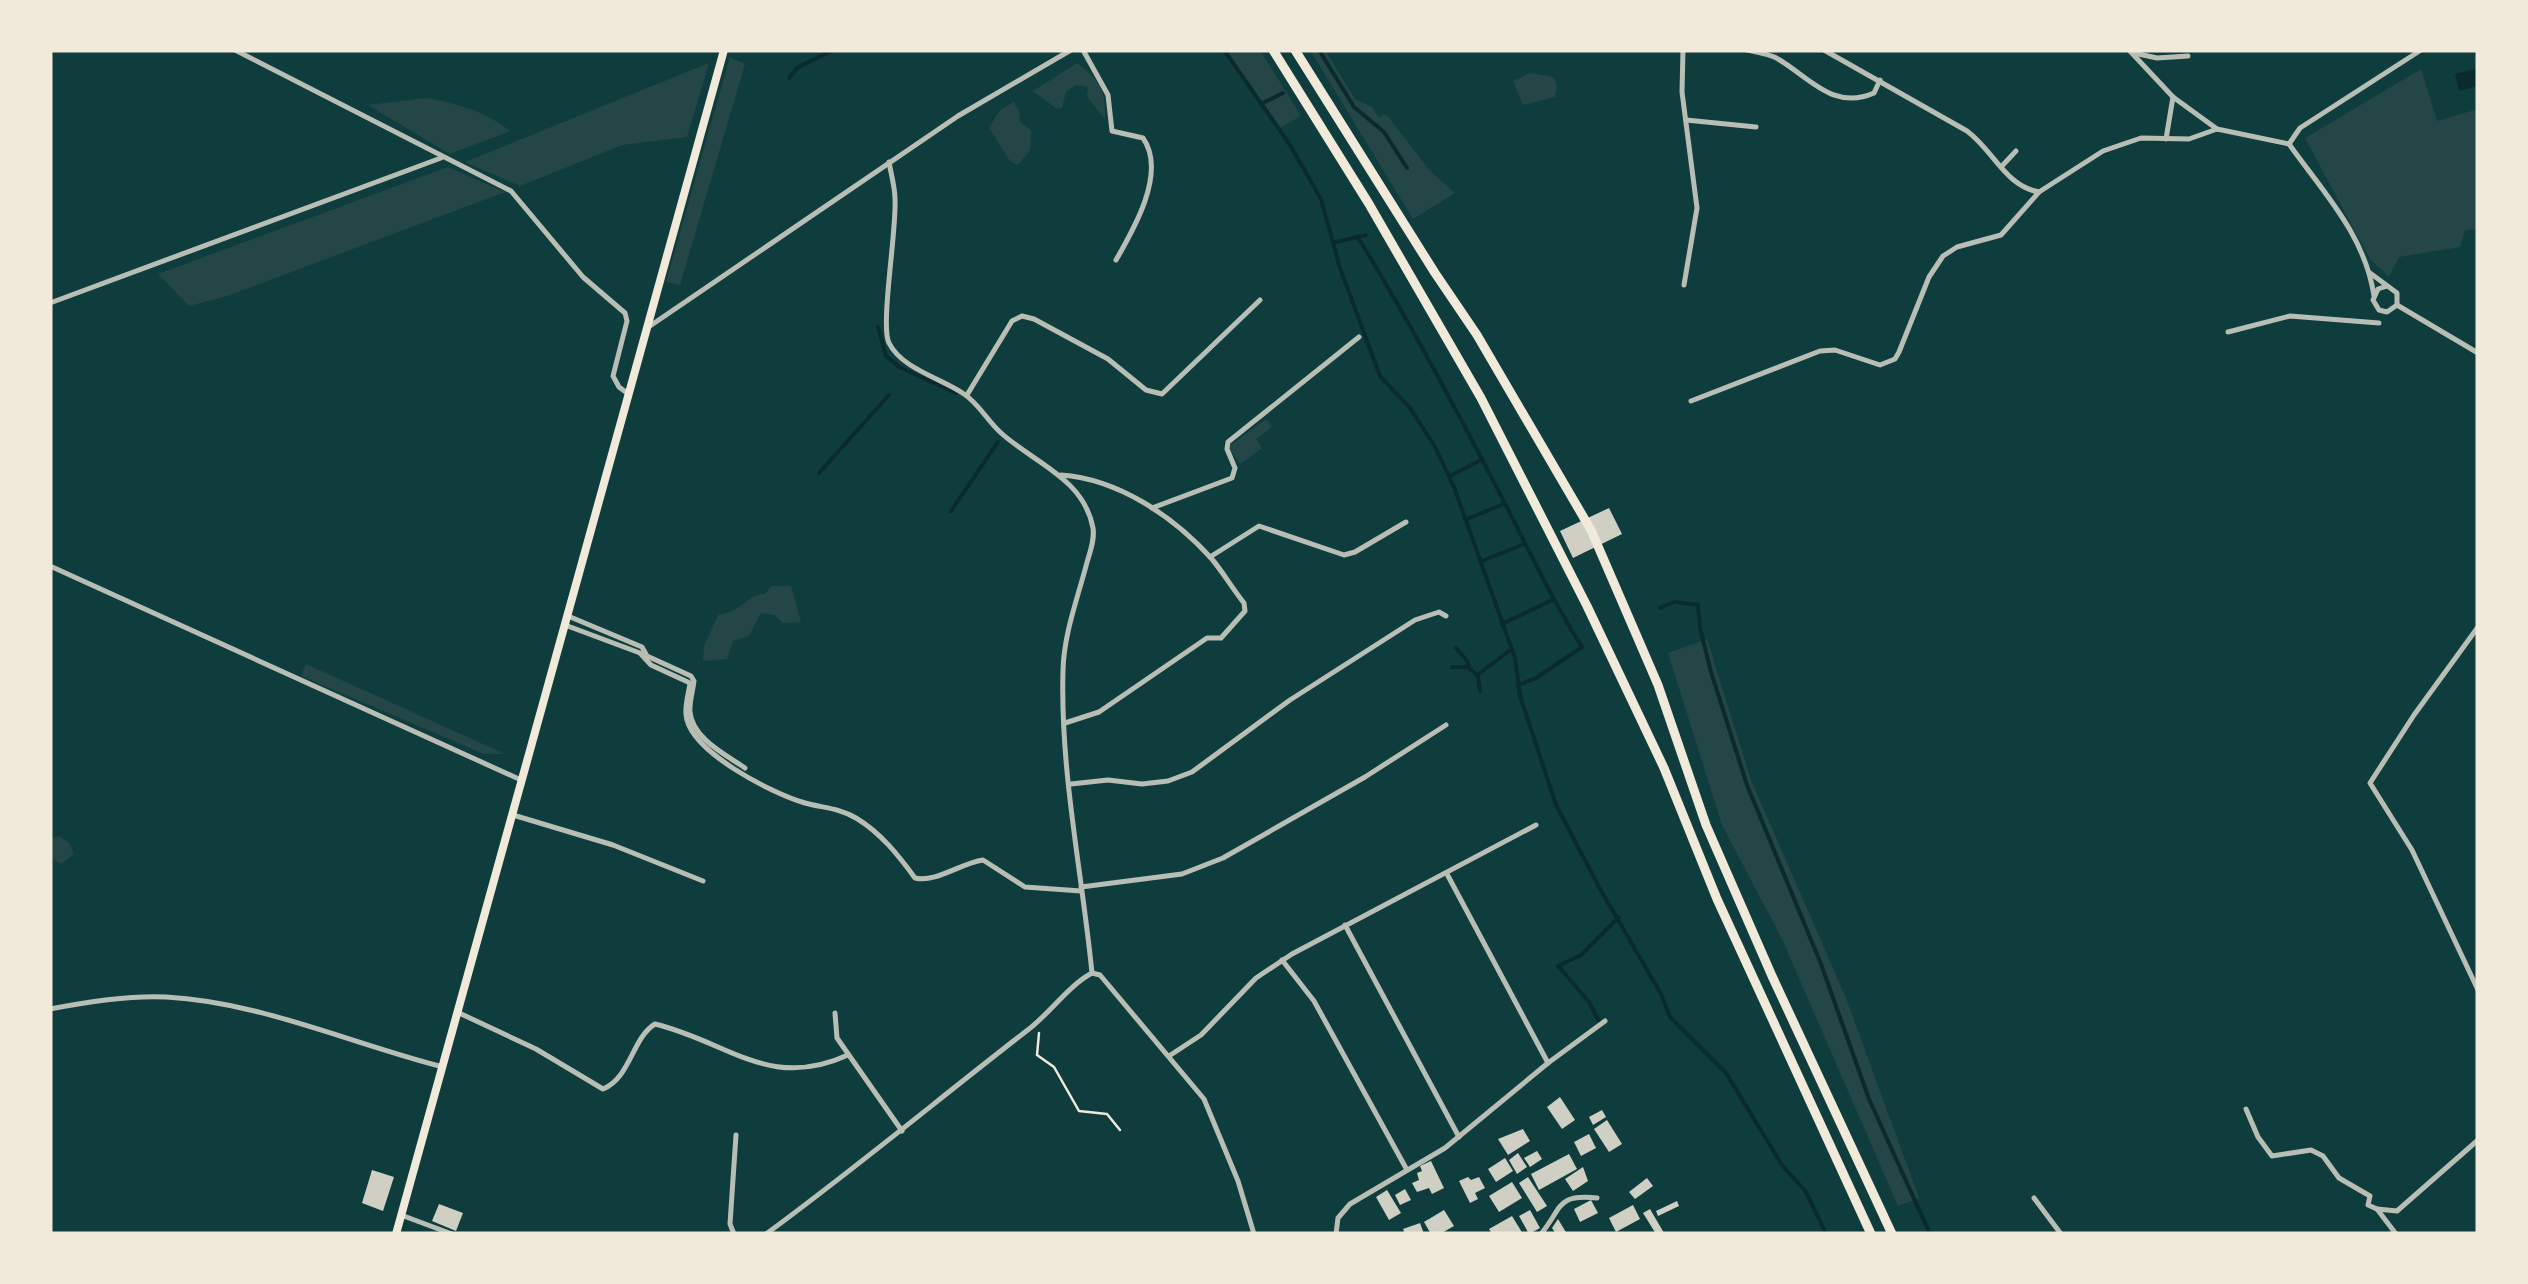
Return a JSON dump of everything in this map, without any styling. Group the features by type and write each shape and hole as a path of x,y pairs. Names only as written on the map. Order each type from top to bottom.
{"highway":[{"path":"396,1234 724,50"},
{"path":"1272,50 1369,204 1481,398 1588,606 1870,1234"},
{"path":"1295,50 1477,335 1591,530 1658,685 1706,825 1892,1234"}],"street":[{"path":"235,50 511,192 582,277 625,314 613,376 618,388 630,395"},
{"path":"645,329 988,97 1071,50"},
{"path":"1083,50 1108,95 1112,130 1142,138 1148,146 1151,180 1116,260"},
{"path":"1682,50 1697,208 1684,285"},
{"path":"1746,50 1776,57 1826,93 1849,99 1874,93 1880,80"},
{"path":"1824,50 1967,131 2013,182 2040,192"},
{"path":"2289,144 2300,128 2422,50"},
{"path":"2130,51 2173,97 2218,129 2289,144 2337,206 2370,272 2376,307 2391,311 2397,305 2397,293 2370,272"},
{"path":"2130,51 2156,58 2188,56"},
{"path":"2166,139 2173,97"},
{"path":"1686,120 1756,128"},
{"path":"1691,401 1820,351 1836,350 1880,365 1888,364 1899,352 1929,277 1957,246 2001,235 2040,192 2090,158 2125,142 2189,139 2218,129"},
{"path":"2001,167 2016,152"},
{"path":"50,304 442,157"},
{"path":"889,162 896,198 885,327 888,342 908,362 967,396 1011,442 1061,475 1083,506 1092,527 1092,544 1063,664 1064,723 1092,973"},
{"path":"2374,296 2378,289 2387,286"},
{"path":"967,396 1012,321 1022,316 1108,359 1146,390 1162,394 1260,300"},
{"path":"2397,305 2478,353"},
{"path":"2228,332 2290,316 2379,323"},
{"path":"1152,508 1232,478 1235,468 1228,442 1360,338"},
{"path":"1061,475 1087,478 1152,508 1210,558 1244,603 1245,612 1225,635 1208,638 1190,648 1099,712 1064,723"},
{"path":"1210,558 1259,526 1344,554 1406,522"},
{"path":"50,566 521,780"},
{"path":"1071,784 1108,780 1142,784 1168,781 1192,772 1290,700 1414,620 1438,612 1446,616"},
{"path":"566,620 642,647 647,656 691,676 694,680 689,715 712,746 745,768"},
{"path":"566,620 681,676 690,683 686,716 706,746 738,772 771,788 806,803 830,806 859,820 896,851 916,878 924,880 967,862 983,860 1025,888 1082,889 1182,874 1223,858 1446,725"},
{"path":"2478,628 2370,783 2412,850 2478,990"},
{"path":"512,815 613,845 703,882"},
{"path":"1169,1056 1202,1034 1241,992 1282,960 1536,825"},
{"path":"1447,874 1548,1063"},
{"path":"1345,925 1459,1137"},
{"path":"1282,960 1314,1001 1407,1170"},
{"path":"766,1234 801,1211 1040,1021 1081,979 1092,973 1100,976 1204,1100 1254,1234"},
{"path":"50,1010 162,996 218,1002 444,1067"},
{"path":"457,1012 541,1052 602,1088 618,1077 646,1031 655,1024 778,1069 816,1068 848,1055"},
{"path":"835,1013 835,1032 848,1055 902,1131"},
{"path":"1336,1234 1344,1210 1459,1137 1605,1021"},
{"path":"2246,1109 2258,1137 2272,1156 2311,1150 2323,1156 2339,1178 2370,1196 2368,1206 2397,1211"},
{"path":"734,1234 730,1224 736,1135"},
{"path":"2388,1223 2478,1140"},
{"path":"1541,1234 1568,1198 1597,1198"},
{"path":"2034,1198 2061,1234"},
{"path":"2377,1209 2396,1234"},
{"path":"401,1216 452,1234"}],"path":[{"path":"1040,1021 1038,1055 1054,1066 1079,1112 1107,1114 1120,1130"}],"shaded area":[{"path":"1224,50 1260,50 1301,116 1278,129"},
{"path":"1310,50 1325,50 1355,99 1372,107 1379,118 1386,114 1430,171 1455,193 1413,219"},
{"path":"730,57 745,64 680,285 666,282"},
{"path":"709,63 687,137 622,145 520,186 465,162"},
{"path":"1077,63 1100,87 1105,120 1087,96 1088,87 1076,85 1066,92 1062,108 1057,109 1033,91"},
{"path":"2478,68 2478,86 2459,91 2455,74"},
{"path":"2421,69 2437,121 2478,109 2478,229 2465,230 2460,247 2399,257 2389,277 2370,259 2305,138"},
{"path":"1530,73 1553,77 1557,85 1555,97 1523,105 1513,81"},
{"path":"427,98 471,109 510,131 450,154 368,105"},
{"path":"1014,102 1020,122 1031,130 1030,150 1018,165 1010,161 989,128 1000,110"},
{"path":"448,167 505,192 227,296 189,306 158,274"},
{"path":"1266,419 1272,427 1256,439 1262,448 1240,464 1228,447"},
{"path":"771,586 791,586 801,622 783,623 775,615 761,613 749,636 733,641 727,659 703,661 704,646 718,615 765,594"},
{"path":"1707,639 1751,780 1846,998 1919,1198 1898,1206 1782,939 1722,825 1668,653"},
{"path":"306,664 505,754 484,754 301,676"},
{"path":"60,836 74,854 61,864 50,857 50,839"}],"building":[{"path":"1609,508 1622,534 1573,558 1560,531"},
{"path":"1560,1097 1575,1120 1562,1129 1547,1107"},
{"path":"1602,1110 1606,1117 1593,1125 1589,1117"},
{"path":"1607,1120 1622,1144 1609,1152 1594,1129"},
{"path":"1523,1129 1530,1141 1508,1155 1498,1139"},
{"path":"1589,1134 1596,1148 1581,1156 1574,1142"},
{"path":"1537,1151 1542,1159 1530,1167 1524,1158"},
{"path":"1518,1153 1527,1167 1517,1174 1509,1160"},
{"path":"1569,1154 1577,1169 1539,1190 1531,1174"},
{"path":"1505,1158 1513,1171 1496,1182 1488,1169"},
{"path":"1431,1161 1444,1188 1432,1194 1429,1188 1417,1192 1412,1183 1419,1180 1420,1166"},
{"path":"1583,1167 1588,1181 1573,1191 1565,1179"},
{"path":"372,1170 394,1177 383,1211 362,1203"},
{"path":"1479,1177 1485,1188 1475,1193 1478,1199 1470,1203 1459,1181"},
{"path":"1528,1177 1547,1206 1537,1212 1519,1183"},
{"path":"1647,1178 1653,1186 1635,1199 1629,1192"},
{"path":"1512,1182 1522,1198 1499,1212 1489,1196"},
{"path":"1405,1189 1411,1200 1400,1205 1395,1195"},
{"path":"1387,1190 1401,1213 1389,1220 1376,1197"},
{"path":"1591,1200 1598,1213 1580,1222 1574,1209"},
{"path":"1677,1201 1679,1206 1658,1216 1656,1211"},
{"path":"439,1204 463,1213 456,1231 432,1221"},
{"path":"1633,1205 1640,1219 1616,1232 1609,1218"},
{"path":"1650,1209 1664,1233 1656,1234 1643,1213"},
{"path":"1444,1210 1454,1226 1431,1234 1424,1222"},
{"path":"1530,1210 1540,1228 1529,1234 1519,1216"},
{"path":"1512,1216 1523,1234 1492,1234 1489,1229"},
{"path":"1558,1219 1567,1234 1556,1234 1552,1228"},
{"path":"1420,1223 1424,1234 1405,1234 1403,1229"}],"waterway":[{"path":"789,78 797,68 833,50"},
{"path":"1224,50 1290,145 1321,199 1340,268 1380,376 1410,408 1454,487 1515,658 1520,696 1556,805 1670,1017 1726,1073 1782,1165 1806,1192 1826,1234"},
{"path":"1319,50 1354,107 1384,132 1407,168"},
{"path":"1261,104 1283,93"},
{"path":"1336,242 1366,235"},
{"path":"1359,239 1582,647 1536,678 1518,685"},
{"path":"878,327 886,356 899,367 956,393"},
{"path":"819,473 889,395"},
{"path":"951,511 998,442"},
{"path":"1450,476 1481,460"},
{"path":"1467,519 1504,504"},
{"path":"1480,562 1524,544"},
{"path":"1502,624 1552,600"},
{"path":"1660,608 1674,602 1698,605 1711,672 1747,785 1821,964 1869,1099 1930,1234"},
{"path":"1456,648 1477,675 1509,651"},
{"path":"1452,667 1467,667"},
{"path":"1478,676 1480,691"},
{"path":"1600,1023 1589,1002 1558,966 1581,955 1619,917"}]}
